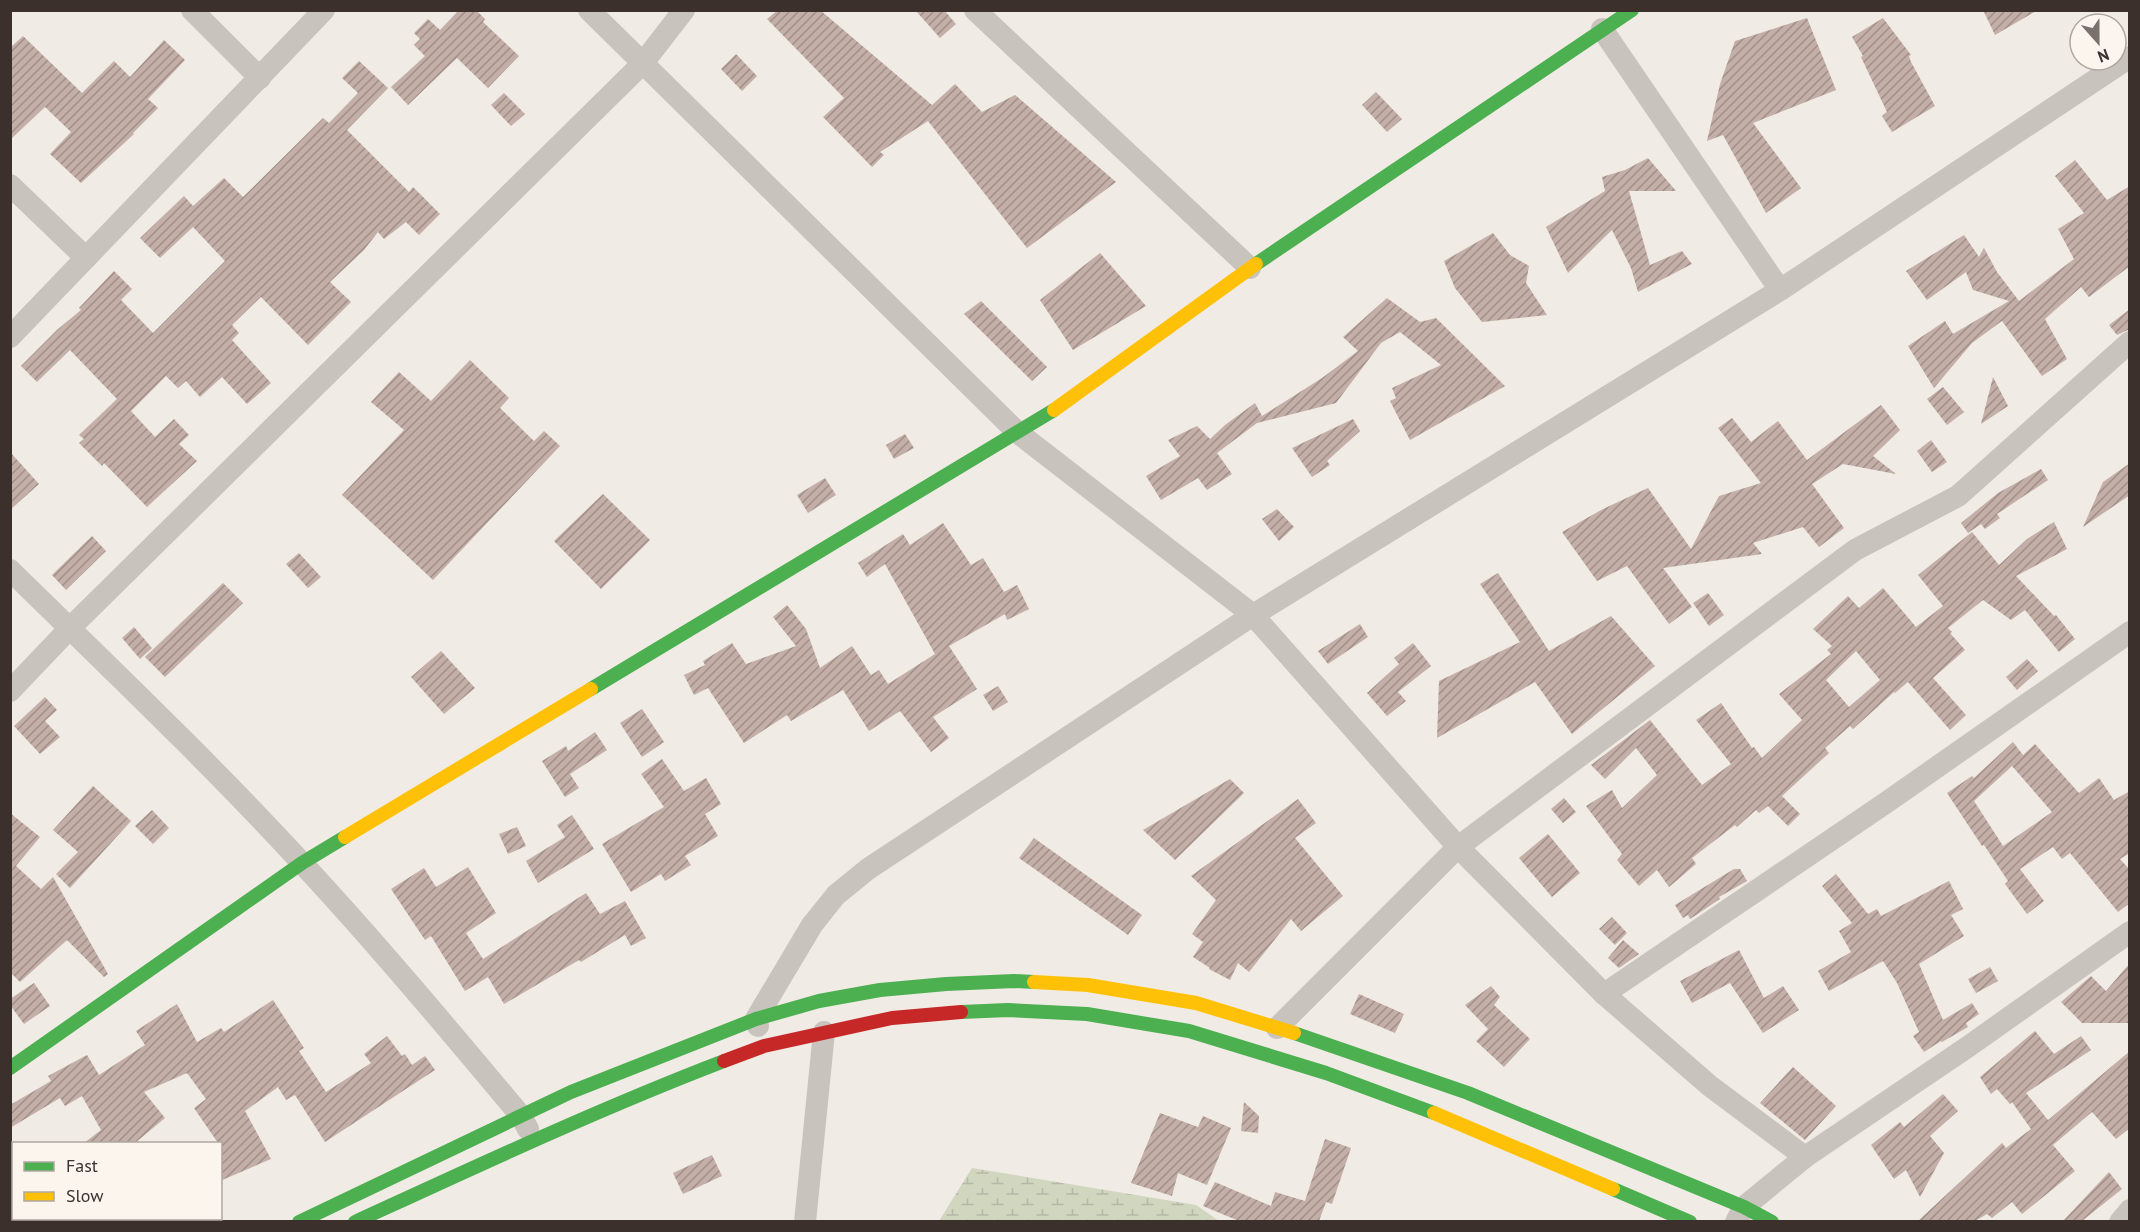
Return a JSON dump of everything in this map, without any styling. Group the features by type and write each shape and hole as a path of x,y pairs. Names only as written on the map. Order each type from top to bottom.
{"street":[{"path":"192,10 260,78"},
{"path":"10,337 324,10"},
{"path":"589,10 1017,432 1252,615 1458,847 1604,994 1710,1086 1805,1157"},
{"path":"10,691 70,628 643,63 684,10"},
{"path":"975,10 1250,268"},
{"path":"10,1068 302,863 1052,411 1250,268 1632,10"},
{"path":"1602,29 1780,290"},
{"path":"764,1046 756,1019 812,925 836,895 868,869 1252,615 1780,290 2130,57"},
{"path":"10,185 86,258"},
{"path":"1277,1028 1458,847 1855,550 1958,496 2130,342"},
{"path":"10,570 215,772 302,863 418,994 521,1116 534,1140"},
{"path":"1604,994 1887,802 2130,632"},
{"path":"1740,1214 1805,1157 1969,1046 2130,932"},
{"path":"298,1221 571,1092 756,1019 819,1001 880,990 1014,981 1088,985 1196,1003 1332,1045 1468,1093 1740,1214 1772,1221"},
{"path":"355,1221 664,1084 764,1046 892,1018 1008,1010 1087,1014 1189,1031 1326,1073 1460,1122 1690,1221"},
{"path":"806,1221 824,1032"},
{"path":"2120,1221 2130,1210"}],"green space":[{"path":"972,1168 1196,1205 1219,1221 939,1221"}],"building":[{"path":"459,10 476,10 485,19 483,22 519,56 488,88 457,58 408,105 391,87 425,56 414,45 420,39 414,33 428,19 440,30"},
{"path":"778,10 820,10 932,105 955,84 982,112 1015,95 1116,182 1027,248 928,121 880,152 884,155 872,167 823,117 844,98 767,19"},
{"path":"915,10 944,10 956,24 940,38"},
{"path":"1983,10 2038,10 1995,35"},
{"path":"1807,18 1836,90 1753,123 1801,188 1766,213 1723,135 1707,141 1720,84 1735,41"},
{"path":"1883,18 1911,55 1909,56 1911,62 1935,106 1892,132 1882,116 1887,112 1861,57 1863,56 1852,37"},
{"path":"23,36 82,93 114,61 130,77 164,40 185,60 148,99 158,108 134,134 81,183 50,154 71,132 45,107 10,140 10,48"},
{"path":"736,54 757,76 742,91 721,69"},
{"path":"359,61 388,88 347,130 409,192 413,187 440,214 419,235 406,222 384,239 378,232 364,250 330,282 351,302 308,345 261,297 232,325 239,333 232,340 271,383 247,404 222,377 200,397 186,381 178,388 166,376 131,411 155,437 174,419 189,435 179,444 197,461 147,507 104,463 102,466 79,443 84,439 79,435 117,399 70,350 37,382 21,366 58,329 81,310 79,308 114,271 132,289 121,300 153,333 225,261 193,227 160,258 140,238 184,196 193,206 224,178 243,197 323,118 329,123 358,93 342,78"},
{"path":"1376,92 1402,119 1387,132 1362,105"},
{"path":"504,93 525,114 511,126 491,105"},
{"path":"1648,158 1676,191 1629,191 1650,265 1682,251 1692,264 1638,292 1631,268 1612,230 1568,273 1546,227 1605,191 1602,177 1625,170"},
{"path":"2075,160 2107,200 2130,186 2130,266 2089,297 2081,287 2045,319 2067,359 2042,376 2002,321 1972,343 1934,388 1908,346 1945,321 1953,334 2009,301 1973,290 1966,272 1927,300 1906,271 1964,235 1979,257 1984,248 1997,272 2019,301 2074,259 2058,229 2084,213 2055,176"},
{"path":"1493,233 1510,255 1529,266 1526,283 1547,315 1482,322 1455,288 1444,261"},
{"path":"1100,253 1146,306 1073,350 1040,300"},
{"path":"1387,298 1420,322 1436,318 1505,386 1410,440 1390,401 1396,398 1392,388 1441,365 1400,332 1381,343 1336,403 1257,423 1217,453 1232,474 1207,490 1198,478 1161,500 1146,476 1180,456 1168,440 1197,426 1210,439 1255,403 1262,416 1322,378 1358,351 1343,337"},
{"path":"981,301 1047,367 1032,381 964,314"},
{"path":"2130,309 2130,329 2117,335 2109,325"},
{"path":"470,360 509,398 500,408 534,441 544,431 560,446 433,580 342,495 404,430 371,402 399,372 431,401"},
{"path":"1993,377 2008,406 1981,424"},
{"path":"1943,387 1964,412 1947,425 1927,399"},
{"path":"1881,405 1900,430 1873,456 1896,474 1843,464 1812,484 1844,528 1819,547 1803,527 1753,543 1762,554 1663,568 1692,607 1669,624 1627,566 1597,581 1562,532 1603,509 1648,488 1691,549 1719,496 1761,483 1718,428 1732,418 1751,442 1778,421 1807,460"},
{"path":"1353,419 1360,431 1327,461 1330,465 1312,477 1292,448"},
{"path":"905,434 914,448 894,459 886,445"},
{"path":"1931,440 1947,462 1932,472 1917,451"},
{"path":"10,452 39,484 10,510"},
{"path":"2130,463 2130,495 2083,527 2103,482"},
{"path":"2041,469 2048,480 1997,514 2000,518 1985,529 1981,524 1968,533 1961,523 1998,493"},
{"path":"825,478 836,495 808,513 797,495"},
{"path":"603,494 650,540 601,589 554,541"},
{"path":"1277,509 1294,527 1279,541 1262,519"},
{"path":"2054,522 2067,549 2016,576 2054,616 2056,615 2075,639 2059,652 2025,610 2011,620 1983,600 1948,628 1965,650 1933,678 1966,715 1950,730 1908,682 1853,729 1850,726 1825,748 1829,753 1782,796 1800,814 1788,826 1768,806 1759,813 1756,810 1737,827 1735,825 1692,858 1696,864 1669,887 1657,870 1639,886 1617,860 1622,854 1586,806 1612,790 1622,808 1657,775 1636,748 1605,779 1591,765 1650,720 1702,785 1731,764 1696,720 1721,703 1752,748 1754,747 1762,758 1802,720 1779,694 1831,654 1827,650 1832,646 1813,629 1848,596 1859,608 1883,588 1916,627 1943,606 1918,575 1972,532 1999,565 2027,539","holes":["1856,651 1880,680 1849,707 1826,680"]},
{"path":"943,523 971,565 983,558 1004,592 1017,585 1029,609 1007,620 1005,614 949,646 977,689 933,717 949,738 931,752 900,711 869,731 843,690 791,721 787,715 744,743 708,688 694,695 684,675 705,665 703,661 732,643 746,664 796,646 773,617 787,605 806,629 820,668 852,646 871,675 879,670 888,684 935,654 885,564 867,577 858,563 903,534 910,545"},
{"path":"92,536 106,551 66,590 52,575"},
{"path":"299,553 321,577 308,588 286,564"},
{"path":"1498,573 1549,651 1611,616 1655,666 1572,734 1535,682 1437,738 1439,681 1520,642 1480,584"},
{"path":"223,583 243,603 165,677 145,657"},
{"path":"1708,593 1724,615 1709,626 1693,603"},
{"path":"1360,624 1368,637 1328,664 1318,651"},
{"path":"134,627 152,648 140,659 122,638"},
{"path":"1413,643 1431,666 1398,692 1406,701 1387,716 1367,693 1399,664 1394,658"},
{"path":"441,651 475,688 444,714 411,677"},
{"path":"2027,659 2038,671 2017,690 2006,677"},
{"path":"998,686 1008,702 993,711 983,695"},
{"path":"45,697 57,710 45,721 60,737 40,754 14,726"},
{"path":"642,709 664,742 642,757 620,723"},
{"path":"595,732 607,750 570,774 579,788 565,797 542,761 566,746 568,751"},
{"path":"2013,742 2023,755 2035,744 2079,793 2099,778 2114,800 2130,791 2130,853 2120,859 2130,870 2130,903 2118,912 2070,853 2062,859 2053,847 2020,869 2044,901 2027,914 2005,884 2008,881 1947,793 1972,776 1974,778","holes":["2012,766 2052,812 2003,846 1974,801"]},
{"path":"662,759 684,791 706,778 721,804 705,814 718,836 685,856 691,865 665,881 661,874 631,892 602,844 664,807 641,774"},
{"path":"1230,779 1244,793 1175,860 1143,830"},
{"path":"93,786 131,821 70,888 56,874 78,852 53,830"},
{"path":"1564,798 1576,812 1563,823 1551,809"},
{"path":"1298,799 1316,823 1295,838 1343,896 1301,931 1291,919 1249,972 1238,963 1230,980 1193,957 1203,942 1192,934 1216,900 1191,876"},
{"path":"152,810 169,828 153,844 135,826"},
{"path":"10,813 40,837 16,866 41,889 53,877 108,974 104,977 67,940 20,982 10,972"},
{"path":"572,815 594,849 538,883 526,861 565,837 557,825"},
{"path":"517,827 526,846 508,854 499,834"},
{"path":"1548,834 1580,873 1552,897 1519,858"},
{"path":"1034,838 1142,915 1128,935 1019,858"},
{"path":"468,867 496,913 466,933 483,959 586,893 600,914 625,901 646,938 631,946 625,935 504,1004 488,977 465,991 431,936 425,940 391,889 424,868 436,887"},
{"path":"1734,869 1740,869 1747,881 1719,897 1720,899 1690,919 1688,915 1683,918 1675,905"},
{"path":"1836,874 1868,914 1877,909 1881,916 1949,881 1963,909 1951,915 1964,936 1919,964 1943,1020 1972,1003 1979,1014 1966,1023 1968,1027 1924,1052 1913,1036 1919,1032 1897,983 1883,961 1829,991 1818,971 1851,952 1839,931 1852,923 1822,886"},
{"path":"1612,917 1627,933 1615,945 1599,929"},
{"path":"1623,940 1639,954 1619,968 1608,958"},
{"path":"1739,950 1764,998 1783,986 1799,1010 1763,1033 1730,983 1692,1003 1680,981"},
{"path":"2130,963 2130,1023 2082,1023 2061,1002 2091,976 2106,991"},
{"path":"1990,967 1998,981 1976,993 1968,979"},
{"path":"34,983 50,1006 24,1024 10,1005 10,999"},
{"path":"1491,986 1500,997 1494,1005 1530,1039 1504,1067 1476,1041 1488,1029 1465,1005"},
{"path":"1359,994 1404,1014 1395,1033 1350,1014"},
{"path":"273,1000 304,1048 299,1051 326,1092 371,1063 364,1054 387,1036 402,1056 405,1054 412,1065 425,1056 435,1070 325,1142 295,1095 286,1100 278,1087 245,1111 271,1159 222,1180 222,1142 217,1142 194,1108 206,1099 187,1073 144,1092 165,1118 136,1142 85,1142 101,1130 82,1096 65,1106 60,1098 10,1128 10,1105 51,1081 48,1076 87,1055 99,1075 145,1045 136,1031 177,1004 197,1042 221,1028 224,1032"},
{"path":"2035,1031 2054,1054 2081,1036 2091,1050 2026,1093 2048,1120 2130,1051 2130,1128 2116,1139 2092,1112 2053,1145 2075,1171 2022,1214 2012,1202 1992,1218 1987,1214 1975,1221 1918,1221 2002,1143 2006,1148 2031,1129 2012,1102 2010,1104 1997,1089 1991,1094 1980,1077"},
{"path":"1793,1067 1836,1106 1805,1140 1760,1103"},
{"path":"1943,1094 1958,1111 1930,1136 1944,1153 1920,1197 1906,1170 1894,1179 1871,1145 1900,1122 1904,1127"},
{"path":"1244,1102 1259,1116 1258,1133 1241,1131"},
{"path":"1160,1113 1198,1127 1203,1116 1231,1128 1207,1185 1178,1173 1172,1196 1131,1183"},
{"path":"1325,1139 1351,1148 1332,1204 1326,1202 1319,1221 1239,1221 1203,1206 1215,1182 1271,1206 1275,1192 1305,1201"},
{"path":"712,1155 722,1176 683,1194 673,1173"},
{"path":"2109,1172 2122,1189 2082,1221 2063,1221"}],"traffic: fast":[{"path":"1256,264 1632,10"},
{"path":"591,689 1054,410"},
{"path":"10,1068 302,863 345,837"},
{"path":"299,1222 571,1092 756,1019 819,1001 880,990 946,984 1034,982"},
{"path":"961,1012 1008,1010 1087,1014 1189,1031 1326,1073 1434,1113"},
{"path":"1294,1033 1468,1093 1744,1207 1772,1222"},
{"path":"355,1222 584,1118 724,1061"},
{"path":"1613,1189 1690,1222"}],"traffic: slow":[{"path":"1054,410 1256,264"},
{"path":"345,837 591,689"},
{"path":"1034,982 1088,985 1196,1003 1294,1033"},
{"path":"1434,1113 1613,1189"}],"traffic: jam":[{"path":"724,1061 764,1046 892,1018 961,1012"}]}
